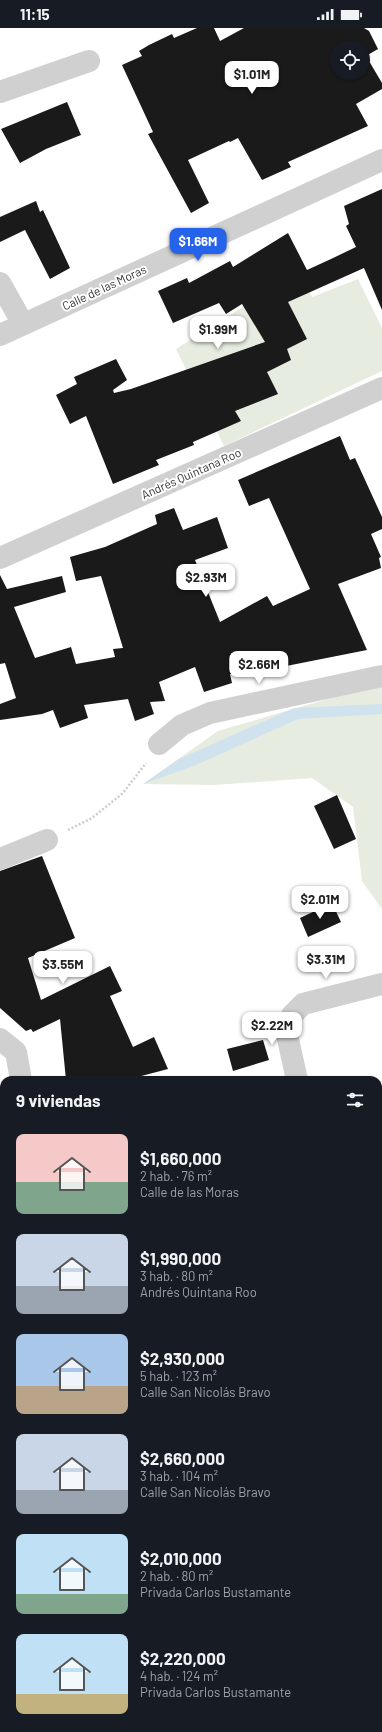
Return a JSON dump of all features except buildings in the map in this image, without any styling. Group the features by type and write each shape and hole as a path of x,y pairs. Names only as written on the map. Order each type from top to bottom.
{"street":[{"path":"0,92 89,61"},
{"name":"Calle de las Moras","path":"0,335 382,160"},
{"path":"0,284 23,324"},
{"name":"Andrés Quintana Roo","path":"0,558 382,388"},
{"path":"159,744 182,725 210,713 382,676"},
{"path":"0,859 47,840"},
{"path":"296,1076 286,1030 292,1015 303,1004 382,984"},
{"path":"0,1039 16,1052 20,1076"}],"path":[{"path":"47,840 92,818 123,793 159,744"}],"shaded area":[{"path":"298,272 312,297 358,279 382,328 382,371 224,446 176,349"},
{"path":"382,683 382,909 362,881 353,807 312,778 214,785 143,784 218,731"}],"water":[{"path":"382,704 382,714 298,719 196,765 143,784 179,759 294,708"}]}
